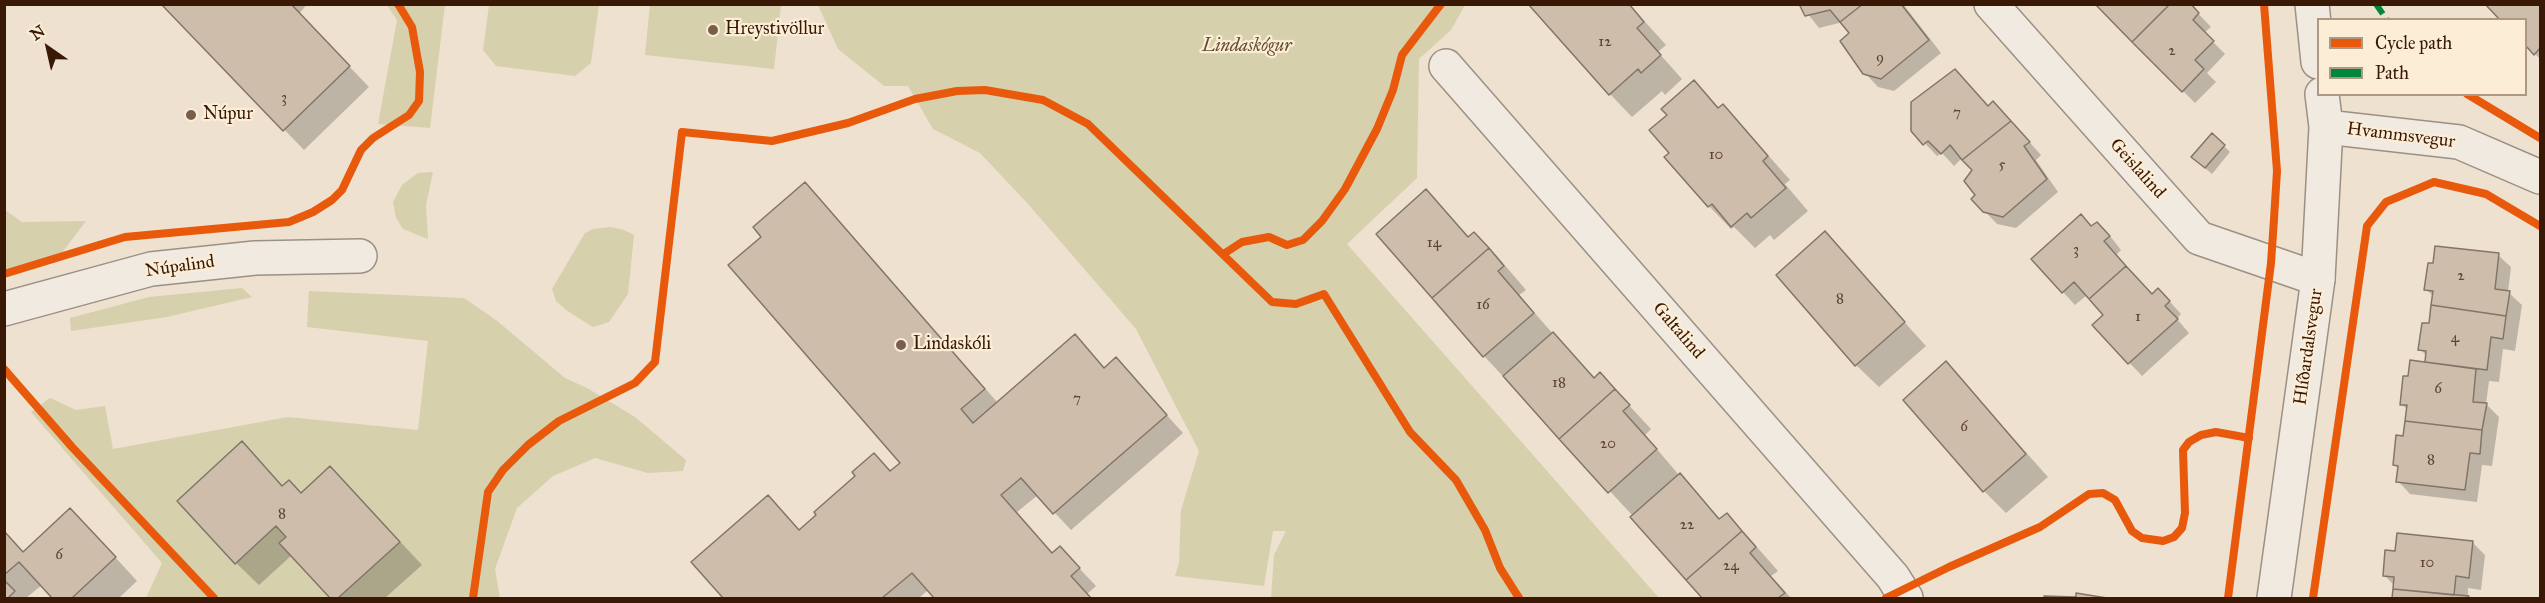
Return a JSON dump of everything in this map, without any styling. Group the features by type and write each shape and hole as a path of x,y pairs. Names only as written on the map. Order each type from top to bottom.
{"street":[{"name":"Geislalind","path":"1991,4 2199,238 2318,279"},
{"path":"2312,4 2317,45"},
{"name":"Galtalind","path":"1446,66 1893,577 1906,598"},
{"name":"Hlíðardalsvegur","path":"2274,598 2318,279 2326,127 2322,96"},
{"name":"Hvammsvegur","path":"2326,127 2459,142 2541,177"},
{"name":"Núpalind","path":"4,309 151,269 255,258 360,256"}],"green space":[{"path":"387,5 445,5 430,128 378,124 397,20"},
{"path":"489,5 599,5 591,63 575,76 496,66 483,50"},
{"name":"Hreystivöllur","path":"650,5 781,5 774,69 645,55"},
{"name":"Lindaskógur","path":"818,5 1465,5 1451,30 1419,59 1417,178 1347,244 1659,598 1271,598 1274,555 1286,531 1273,531 1264,586 1175,576 1179,563 1181,510 1199,451 1136,329 1029,205 980,153 933,129 908,86 884,86 838,49"},
{"path":"433,172 426,205 428,239 403,229 396,218 393,202 402,185 418,173"},
{"path":"5,210 22,222 86,221 61,254 5,275"},
{"path":"610,227 634,235 628,294 609,322 593,327 556,301 552,289 585,233 593,229"},
{"path":"242,288 252,297 167,317 71,331 70,318 149,297"},
{"path":"309,291 464,298 496,320 565,378 587,388 635,417 686,460 683,471 648,473 595,458 553,476 517,508 495,569 500,598 146,598 162,563 31,412 50,398 76,410 105,406 113,449 288,417 418,430 428,341 307,327"}],"building":[{"path":"161,4 291,4 350,66 283,131"},
{"path":"1528,4 1629,4 1644,22 1637,28 1661,55 1641,73 1638,69 1609,95"},
{"path":"1799,4 1863,4 1840,22 1830,10 1805,16"},
{"path":"1863,4 1901,4 1929,40 1881,79 1863,74 1840,41 1849,33 1840,22"},
{"path":"2095,4 2170,4 2132,42"},
{"path":"2170,4 2191,4 2199,13 2193,20 2214,41 2195,60 2204,69 2182,92 2132,42"},
{"path":"2485,4 2540,4 2540,48 2534,55 2527,47 2527,18 2498,18"},
{"path":"1955,69 1988,106 1993,101 2011,121 1962,160 1950,145 1941,154 1928,141 1923,145 1911,131 1911,102"},
{"path":"1694,80 1718,108 1723,104 1768,156 1763,161 1786,188 1751,218 1747,213 1731,227 1712,204 1708,207 1664,157 1669,153 1649,130 1667,115 1661,109"},
{"path":"2011,121 2030,142 2024,146 2047,179 2003,217 1983,212 1971,199 1975,195 1964,181 1972,170 1962,160"},
{"path":"2212,133 2225,145 2205,168 2191,157"},
{"path":"805,182 985,389 961,409 973,423 1075,334 1104,368 1116,357 1167,415 1053,514 1021,478 1001,495 1052,553 1060,546 1080,568 1071,576 1091,598 934,598 912,573 882,598 723,598 691,562 768,495 799,530 816,515 814,512 855,476 852,472 874,453 890,471 900,463 728,265 761,237 753,227"},
{"path":"1426,189 1468,237 1474,232 1489,248 1432,298 1376,234"},
{"path":"2081,214 2091,226 2097,222 2110,236 2104,241 2126,266 2089,299 2074,282 2062,293 2031,259"},
{"path":"1825,231 1905,322 1855,366 1776,275"},
{"path":"2435,246 2499,253 2495,289 2510,291 2506,316 2431,305 2433,291 2424,290 2428,263 2433,263"},
{"path":"1489,248 1504,266 1498,271 1534,313 1483,357 1432,298"},
{"path":"2126,266 2152,294 2158,288 2170,301 2165,306 2178,319 2128,364 2092,325 2103,315 2089,299"},
{"path":"2431,305 2506,316 2503,339 2491,337 2487,370 2425,362 2426,351 2418,350 2422,323 2429,323"},
{"path":"1553,332 1594,378 1600,372 1615,389 1559,439 1503,376"},
{"path":"2410,360 2476,369 2473,402 2487,403 2482,430 2405,421 2407,405 2400,405 2403,376 2408,376"},
{"path":"1946,361 2026,454 1983,492 1903,400"},
{"path":"1615,389 1630,405 1623,411 1657,449 1608,493 1559,439"},
{"path":"2405,421 2482,430 2480,454 2470,453 2465,490 2396,482 2398,466 2393,465 2396,435 2403,436"},
{"path":"242,441 282,486 289,480 301,493 330,466 400,542 338,598 330,598 279,543 286,537 276,526 235,564 177,501"},
{"path":"1680,473 1719,519 1727,513 1742,531 1686,580 1630,517"},
{"path":"70,508 116,557 72,598 52,598 19,562 4,575 4,531 23,552"},
{"path":"1742,531 1756,547 1750,553 1785,593 1778,598 1702,598 1686,580"},
{"path":"2397,533 2473,541 2469,578 2456,576 2454,595 2393,589 2394,577 2383,576 2385,550 2395,551"},
{"path":"4,580 15,591 8,598 4,598"},
{"path":"2393,589 2469,596 2468,598 2392,598"},
{"path":"2076,593 2107,598 2044,598 2044,596 2076,597"}],"marked path":[{"path":"2376,4 2386,18"}],"cycle path":[{"path":"4,274 125,237 289,222 313,212 332,200 342,190 361,150 373,138 409,115 419,101 420,72 412,27 398,4"},
{"path":"1225,253 1242,242 1269,237 1287,245 1303,240 1322,221 1345,189 1377,129 1393,90 1402,55 1441,4"},
{"path":"2228,598 2271,263 2277,171 2264,4"},
{"path":"473,598 488,492 503,470 528,445 559,421 635,383 655,362 682,132 772,141 848,123 915,99 957,91 985,90 1043,100 1088,124 1272,302 1296,304 1324,294 1410,432 1456,480 1485,530 1500,568 1519,598"},
{"path":"2470,96 2540,138"},
{"path":"2313,598 2367,226 2386,202 2434,182 2486,194 2540,226"},
{"path":"4,369 72,447 214,598"},
{"path":"1886,598 2040,527 2089,494 2103,493 2115,500 2132,531 2142,538 2163,541 2174,537 2182,528 2185,513 2183,450 2189,442 2201,435 2216,432 2249,438"}],"place":[{"name":"Hreystivöllur","path":"713,30"},
{"name":"Núpur","path":"191,115"},
{"name":"Lindaskóli","path":"901,345"}]}
